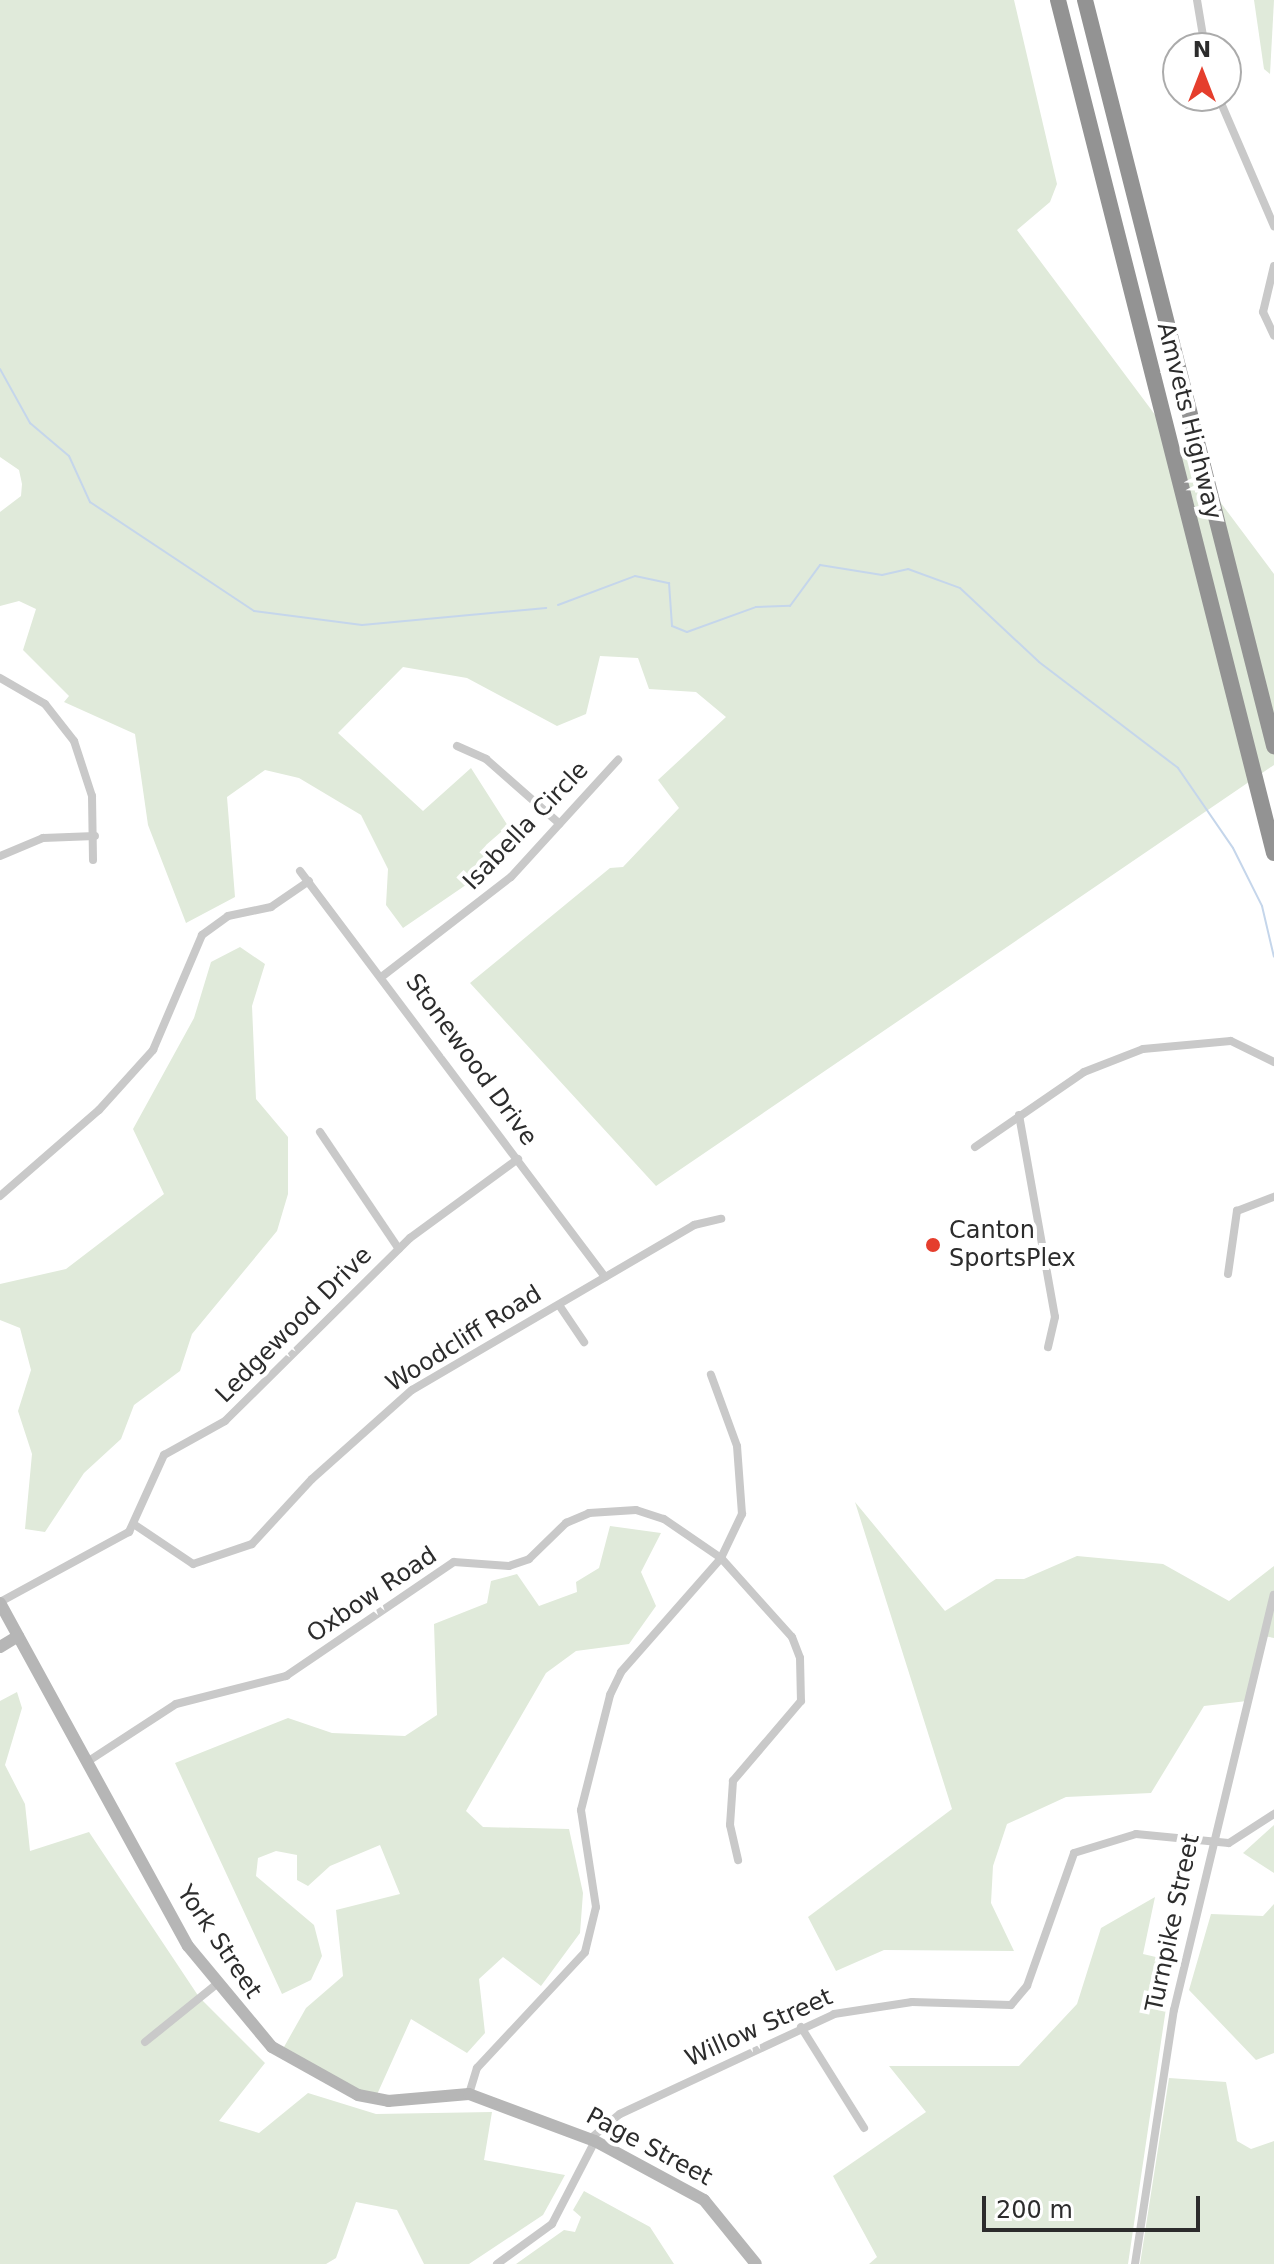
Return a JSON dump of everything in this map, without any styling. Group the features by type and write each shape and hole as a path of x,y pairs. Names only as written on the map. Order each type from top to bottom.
{"highway":[{"name":"Amvets Highway","path":"1058,0 1274,853"},
{"name":"Amvets Highway","path":"1085,0 1274,746"}],"street":[{"path":"1197,0 1202,32"},
{"path":"1225,112 1274,226"},
{"path":"1274,266 1263,312 1274,336"},
{"path":"0,678 45,704 74,741 86,768 95,836 93,860"},
{"path":"457,746 486,759 560,824"},
{"name":"Isabella Circle","path":"384,975 499,888 618,760"},
{"path":"0,856 43,838 95,836"},
{"name":"Stonewood Drive","path":"300,871 384,975 605,1277"},
{"path":"0,1196 99,1110 153,1050 196,943 228,916 251,912 309,881"},
{"path":"975,1147 1098,1065 1159,1045 1236,1042 1274,1062"},
{"path":"1019,1115 1055,1317 1048,1347"},
{"path":"320,1132 399,1249"},
{"name":"Ledgewood Drive","path":"135,1525 152,1468 164,1455 225,1421 399,1249 518,1159"},
{"path":"1228,1274 1237,1211 1274,1197"},
{"name":"Woodcliff Road","path":"135,1525 193,1564 252,1544 398,1401 694,1225 721,1219"},
{"path":"559,1305 584,1342"},
{"path":"469,2094 477,2068 585,1952 596,1907 581,1810 610,1695 621,1672 721,1558 742,1514 743,1484 711,1375"},
{"name":"Oxbow Road","path":"87,1762 176,1704 286,1676 454,1562 509,1566 529,1559 566,1523 589,1513 636,1510 664,1519 721,1558 792,1637 803,1680 801,1701 733,1781 730,1825 738,1860"},
{"path":"0,1603 135,1525"},
{"name":"Turnpike Street","path":"1135,2264 1168,2040 1211,1843 1274,1595"},
{"name":"York Street","path":"0,1603 87,1762 128,1825 169,1914 217,1984 274,2049 341,2088 388,2101 469,2094 541,2118"},
{"path":"0,1647 18,1636"},
{"name":"Willow Street","path":"593,2140 607,2121 801,2027 888,2004 1011,2005 1025,1990 1071,1855 1136,1834 1211,1843 1237,1839 1274,1814"},
{"path":"145,2042 217,1984"},
{"path":"801,2027 864,2128"},
{"name":"Page Street","path":"541,2118 593,2140 704,2200 756,2264"},
{"path":"497,2264 552,2224 593,2140"}],"green space":[{"path":"0,0 1014,0 1057,184 1050,202 1017,230 1274,574 1274,765 656,1186 470,983 610,868 623,867 679,808 658,780 726,717 696,692 649,689 638,658 600,656 586,714 557,726 467,678 403,667 338,733 423,811 471,768 508,826 486,845 479,876 403,928 386,905 388,869 361,815 299,778 265,770 227,797 235,897 186,923 148,825 135,734 64,702 69,696 23,650 36,609 19,601 0,606 0,512 21,496 22,484 19,470 0,457"},
{"path":"1254,0 1274,0 1270,74 1264,69"},
{"path":"240,947 265,964 252,1006 256,1099 288,1137 288,1194 277,1231 192,1334 180,1371 134,1405 121,1439 84,1473 45,1532 25,1529 32,1454 18,1411 31,1370 20,1328 0,1320 0,1284 66,1269 164,1194 133,1129 194,1018 211,962"},
{"path":"855,1502 945,1611 996,1579 1024,1579 1077,1556 1163,1564 1229,1601 1274,1566 1274,1638 1264,1636 1247,1701 1204,1706 1151,1793 1066,1797 1007,1824 993,1866 991,1903 1014,1951 884,1950 836,1971 808,1917 952,1809"},
{"path":"610,1526 661,1533 641,1572 656,1606 629,1644 576,1651 546,1673 466,1811 483,1827 569,1829 583,1893 580,1933 541,1986 503,1957 479,1979 485,2033 467,2053 411,2019 375,2099 280,2054 306,2008 343,1976 336,1910 400,1894 380,1845 330,1866 308,1886 297,1880 297,1855 276,1851 258,1858 256,1876 314,1925 322,1956 311,1980 282,1994 175,1763 288,1718 332,1733 405,1736 437,1715 434,1624 487,1603 491,1581 517,1574 539,1606 577,1592 576,1582 599,1568"},
{"path":"17,1692 22,1708 5,1765 25,1804 30,1851 89,1832 199,1997 265,2063 219,2121 259,2133 308,2093 376,2114 492,2112 484,2160 565,2175 543,2215 469,2264 424,2264 397,2210 356,2202 336,2258 326,2264 0,2264 0,1701"},
{"path":"1274,1825 1274,1873 1243,1853"},
{"path":"1155,1897 1143,1954 1173,1961 1128,2264 869,2264 877,2257 833,2176 926,2112 889,2066 1019,2066 1077,2004 1101,1928"},
{"path":"1274,1904 1274,2053 1256,2060 1189,1990 1211,1914 1263,1916"},
{"path":"1169,2078 1226,2082 1237,2141 1251,2149 1274,2141 1274,2264 1140,2264"},
{"path":"584,2191 650,2227 674,2264 516,2264 564,2230 575,2232 581,2217 573,2210"}],"waterway":[{"path":"0,369 30,423 69,456 90,502 254,611 362,625 546,608"},
{"path":"558,605 635,576 669,583 672,626 687,632 756,607 790,606 820,565 882,575 908,569 960,588 1039,662 1178,768 1233,848 1262,906 1274,957"}],"place":[{"name":"Canton SportsPlex","path":"933,1245"}]}
